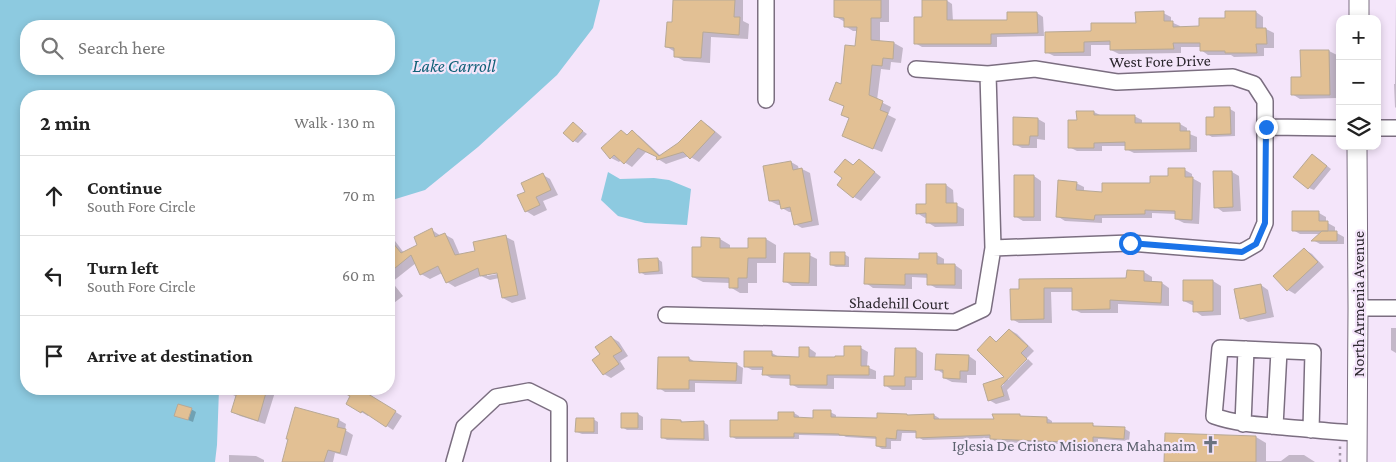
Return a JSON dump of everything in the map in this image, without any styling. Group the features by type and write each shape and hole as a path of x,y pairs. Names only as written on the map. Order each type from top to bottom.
{"main road":[{"path":"1359,15 1360,0"},
{"name":"North Armenia Avenue","path":"1357,150 1357,462"}],"street":[{"path":"766,0 766,100"},
{"name":"West Fore Drive","path":"916,69 988,74 1035,69 1117,82 1233,77 1254,84 1265,101 1265,223 1256,244 1242,252 1130,243 993,248"},
{"name":"Shadehill Court","path":"666,315 955,322 983,309 993,248 988,74"},
{"path":"1266,127 1336,128"},
{"path":"1381,128 1396,128"},
{"path":"1358,308 1396,308"},
{"path":"1311,430 1313,352 1220,348 1214,416 1243,424 1311,430 1357,433"},
{"path":"1243,424 1246,349"},
{"path":"1275,426 1279,351"},
{"path":"456,458 464,427 496,397 529,391 559,406 559,462"}],"water":[{"name":"Lake Carroll","path":"0,0 600,0 593,28 557,75 478,147 425,190 395,199 395,90 20,90 20,395 219,395 215,462 0,462"},
{"path":"608,172 620,179 654,178 669,180 691,189 687,225 645,223 618,216 601,200"}],"building":[{"path":"673,0 735,0 734,17 740,17 739,35 703,32 701,58 674,57 674,48 665,47 667,22 672,22"},
{"path":"834,0 881,0 881,18 871,18 871,40 894,42 893,59 883,58 882,66 872,65 869,95 883,101 880,110 888,113 873,149 842,136 849,118 841,115 844,106 829,100 836,82 841,84 845,45 855,46 857,27 844,27 844,18 834,17"},
{"path":"922,0 947,0 947,20 1007,20 1007,12 1037,12 1038,33 991,34 991,44 914,44 914,17 922,17"},
{"path":"1164,11 1164,21 1173,21 1173,27 1199,26 1199,18 1225,18 1225,11 1256,11 1256,28 1266,28 1267,44 1256,44 1257,53 1225,53 1225,51 1200,51 1200,43 1173,43 1174,49 1110,50 1110,41 1084,42 1084,52 1045,53 1045,32 1091,31 1091,23 1136,23 1135,12"},
{"path":"1300,50 1329,50 1330,95 1291,95 1291,77 1301,77"},
{"path":"1214,107 1230,107 1231,134 1206,135 1206,117 1214,117"},
{"path":"1076,111 1094,111 1094,115 1135,115 1135,123 1180,123 1180,131 1190,131 1190,149 1125,150 1125,142 1094,143 1094,148 1068,148 1068,120 1077,120"},
{"path":"1013,117 1038,118 1038,136 1030,136 1029,145 1013,145"},
{"path":"701,120 715,132 690,159 683,152 657,160 657,157 638,148 624,164 614,155 610,159 601,148 621,130 627,135 632,130 659,156 678,143"},
{"path":"573,122 583,131 573,142 563,133"},
{"path":"1312,154 1327,166 1308,189 1293,177"},
{"path":"845,159 853,165 859,159 875,172 853,198 837,185 842,178 834,172"},
{"path":"791,161 793,170 802,168 812,221 794,225 790,207 781,209 779,200 769,201 763,166"},
{"path":"1168,168 1185,168 1185,177 1193,177 1192,220 1175,219 1175,211 1145,210 1145,214 1095,215 1094,220 1056,217 1058,180 1077,182 1076,190 1102,192 1102,183 1150,183 1150,176 1168,176"},
{"path":"1213,171 1232,171 1233,207 1214,208"},
{"path":"543,173 551,190 536,197 540,205 525,212 517,195 525,192 521,183"},
{"path":"1014,175 1034,175 1034,217 1014,217"},
{"path":"926,184 946,184 946,203 957,203 957,223 926,223 926,213 916,214 916,204 926,204"},
{"path":"1292,211 1319,211 1319,221 1328,221 1328,231 1292,231"},
{"path":"432,228 435,237 445,233 455,255 475,251 473,242 506,235 518,295 502,298 497,273 480,276 478,268 446,283 438,266 420,275 411,255 395,268 395,246 401,253 417,245 414,237"},
{"path":"1322,231 1337,231 1337,241 1311,241"},
{"path":"701,237 720,238 720,248 748,248 748,238 766,238 766,258 748,258 747,278 738,278 738,288 729,288 729,278 692,277 692,247 701,247"},
{"path":"1304,248 1318,262 1287,291 1273,276"},
{"path":"830,252 845,252 845,265 830,265"},
{"path":"784,253 810,253 809,283 783,282"},
{"path":"919,253 937,253 937,264 955,264 955,285 927,285 927,274 905,274 905,285 864,284 865,258 919,259"},
{"path":"658,258 659,271 639,273 638,259"},
{"path":"1127,270 1144,271 1144,281 1162,282 1161,303 1110,300 1110,309 1072,310 1072,288 1044,288 1044,319 1011,320 1010,289 1019,289 1019,279 1126,278"},
{"path":"1183,280 1213,280 1213,311 1193,312 1193,301 1183,301"},
{"path":"1261,284 1266,313 1240,319 1234,289"},
{"path":"1009,329 1028,346 1021,353 1027,359 1001,386 1004,396 988,401 983,384 1004,377 977,350 990,336 996,342"},
{"path":"611,336 622,351 613,356 619,364 603,375 592,360 600,354 595,347"},
{"path":"844,346 861,346 861,366 869,366 869,375 827,375 827,385 790,385 790,375 762,375 763,367 744,367 744,351 772,351 772,356 799,357 799,347 809,347 809,357 835,357 844,356"},
{"path":"895,348 916,348 916,377 905,377 905,386 884,386 884,376 894,376"},
{"path":"936,354 969,355 968,371 960,371 960,379 943,378 943,370 935,370"},
{"path":"658,357 689,357 689,361 737,363 736,381 689,380 689,389 657,389"},
{"path":"236,395 265,395 258,421 231,412"},
{"path":"348,395 370,395 396,411 386,427 362,411 361,413 346,404 350,396"},
{"path":"178,404 192,408 188,420 174,416"},
{"path":"295,407 339,419 337,427 346,429 340,453 328,450 324,462 282,462"},
{"path":"813,410 831,410 831,417 877,418 877,413 934,414 934,419 994,419 992,414 1020,414 1020,416 1047,417 1047,423 1093,423 1093,426 1125,427 1124,439 1093,437 1093,443 990,439 990,435 916,438 916,431 897,430 896,439 886,438 886,447 876,446 876,437 839,434 794,433 794,437 730,437 730,420 778,420 778,412 794,412 794,417 813,418"},
{"path":"621,413 638,413 638,428 621,428"},
{"path":"576,418 594,418 594,432 575,432"},
{"path":"661,419 681,420 681,422 704,421 704,439 661,438"},
{"name":"Iglesia De Cristo Misionera Mahanaim","path":"1165,433 1256,436 1256,462 1164,462"}],"place":[{"name":"Iglesia De Cristo Misionera Mahanaim","path":"1210,445"}],"route":[{"path":"1130,243 1242,252 1256,244 1265,223 1266,127"}]}
